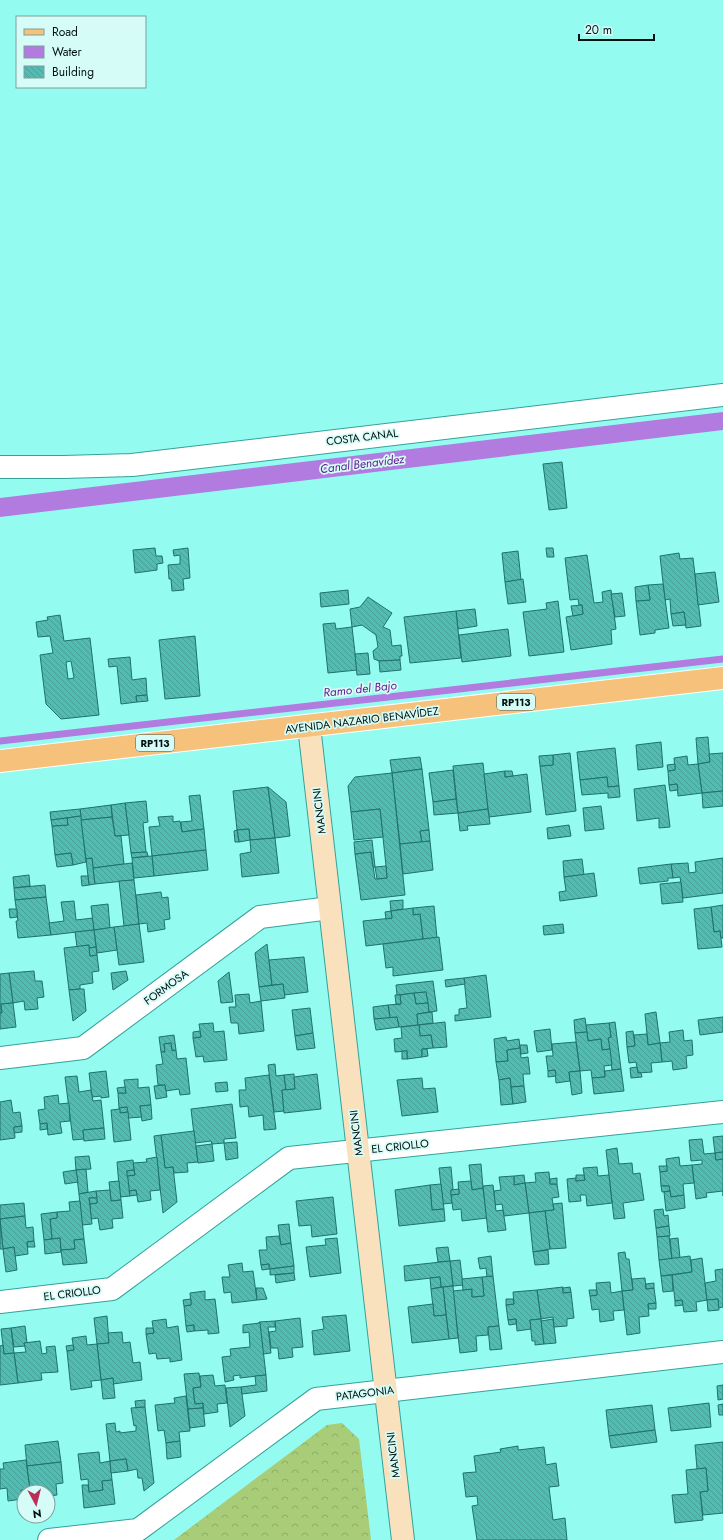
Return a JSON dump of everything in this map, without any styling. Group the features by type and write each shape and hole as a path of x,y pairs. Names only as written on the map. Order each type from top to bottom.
{"main road":[{"name":"AVENIDA NAZARIO BENAVÍDEZ","path":"0,761 723,678"}],"street":[{"name":"COSTA CANAL","path":"0,467 132,465 723,395"},
{"name":"MANCINI","path":"309,726 403,1540"},
{"name":"FORMOSA","path":"0,1058 83,1048 260,917 330,908"},
{"name":"EL CRIOLLO","path":"0,1302 112,1289 289,1158 723,1112"},
{"name":"PATAGONIA","path":"49,1540 138,1530 316,1399 723,1352"}],"green space":[{"path":"342,1423 359,1439 371,1540 174,1540 327,1425"}],"water":[{"name":"Canal Benavídez","path":"723,412 723,430 0,517 0,498"}],"building":[{"path":"562,462 567,508 549,510 543,464"},
{"path":"155,548 156,556 162,556 163,563 157,564 157,570 135,573 133,550"},
{"path":"188,548 190,578 183,579 184,590 172,591 168,565 180,564 180,555 174,556 173,550"},
{"path":"546,548 553,548 554,557 547,557"},
{"path":"518,551 521,580 505,582 502,553"},
{"path":"679,553 680,559 693,558 701,626 686,628 684,612 671,614 670,599 665,600 660,556"},
{"path":"587,555 594,603 603,602 602,592 611,590 616,629 611,630 612,644 571,650 566,617 583,614 582,605 579,605 578,599 570,600 565,558"},
{"path":"715,572 719,602 698,605 695,574"},
{"path":"523,579 526,602 508,604 505,582"},
{"path":"663,584 669,628 655,630 655,633 640,635 636,601 650,600 648,585"},
{"path":"648,585 650,600 636,601 635,587"},
{"path":"348,590 349,604 321,607 320,593"},
{"path":"622,593 625,616 615,617 611,594"},
{"path":"368,597 392,613 383,627 390,630 392,646 401,645 402,656 400,656 400,660 379,661 374,659 373,651 378,647 376,635 362,625 352,627 350,609 360,607"},
{"path":"558,601 564,652 529,656 523,612 547,609 546,603"},
{"path":"582,605 583,614 573,616 571,606"},
{"path":"475,609 477,626 458,629 456,611"},
{"path":"456,611 461,658 410,663 404,617"},
{"path":"684,612 686,625 673,626 671,614"},
{"path":"60,615 64,641 90,638 99,715 61,719 46,704 40,655 53,653 50,636 38,637 36,622 48,620 47,617","holes":["71,661 74,678 68,679 66,662"]},
{"path":"335,623 336,629 352,627 357,670 328,673 323,624"},
{"path":"508,629 511,656 462,662 459,635"},
{"path":"195,636 200,696 165,699 159,640"},
{"path":"368,653 370,674 357,675 355,654"},
{"path":"130,657 132,680 146,678 147,695 136,696 137,702 121,704 117,666 109,667 108,659"},
{"path":"400,660 401,670 380,672 379,661"},
{"path":"147,695 148,701 137,702 136,696"},
{"path":"708,737 710,762 698,764 696,738"},
{"path":"661,742 663,767 638,770 636,745"},
{"path":"615,748 619,786 608,787 607,777 580,780 577,752"},
{"path":"570,753 576,811 546,815 540,766 553,765 553,755"},
{"path":"723,753 723,791 702,793 698,764 710,762 709,754"},
{"path":"553,755 553,765 540,766 539,756"},
{"path":"687,756 688,765 698,764 702,793 678,796 677,784 669,785 668,771 675,770 674,758"},
{"path":"420,757 422,769 392,773 390,760"},
{"path":"483,763 488,809 458,813 453,766"},
{"path":"675,764 675,770 668,771 667,765"},
{"path":"422,769 429,830 420,831 422,842 400,844 392,773"},
{"path":"453,770 456,799 433,802 429,773"},
{"path":"505,771 505,777 527,774 531,812 489,817 484,774"},
{"path":"505,771 512,771 513,776 505,777"},
{"path":"392,773 405,895 361,900 355,854 371,852 375,879 387,878 380,809 351,812 348,786 355,777"},
{"path":"607,777 608,787 619,786 620,797 608,798 608,793 582,795 580,780"},
{"path":"677,784 678,790 670,791 669,785"},
{"path":"665,785 670,827 659,828 659,818 637,821 634,789"},
{"path":"268,787 275,838 250,840 249,829 237,830 233,791"},
{"path":"268,787 286,802 290,836 275,838"},
{"path":"723,791 723,806 703,808 702,793"},
{"path":"200,795 204,829 182,832 181,822 192,821 189,796"},
{"path":"456,799 458,813 434,815 433,802"},
{"path":"146,801 148,822 143,823 146,852 131,853 125,803"},
{"path":"125,803 129,835 115,836 111,805"},
{"path":"111,805 112,817 81,820 80,809"},
{"path":"601,806 604,829 585,831 583,808"},
{"path":"80,809 81,816 51,820 50,812"},
{"path":"380,809 383,837 354,840 351,812"},
{"path":"488,809 490,824 467,826 468,830 460,831 458,813"},
{"path":"81,816 86,862 73,865 71,853 55,855 52,826 68,825 67,818"},
{"path":"173,816 173,822 180,821 182,832 204,829 206,850 152,856 149,827 160,826 158,817"},
{"path":"112,817 115,836 121,836 124,864 93,868 92,858 86,859 81,820"},
{"path":"67,818 68,825 52,826 51,820"},
{"path":"569,825 571,836 548,839 547,828"},
{"path":"249,829 250,840 239,842 237,830"},
{"path":"237,830 239,842 235,842 234,831"},
{"path":"429,830 430,841 422,842 420,831"},
{"path":"275,838 279,873 242,877 240,854 251,852 250,840"},
{"path":"372,840 375,867 373,867 371,852 355,854 354,842"},
{"path":"430,841 433,870 403,874 400,844"},
{"path":"206,850 208,870 154,876 152,856"},
{"path":"147,852 148,856 132,858 131,853"},
{"path":"71,853 73,865 57,867 55,855"},
{"path":"152,856 154,876 134,878 132,858"},
{"path":"92,858 95,884 89,885 86,859"},
{"path":"723,858 723,893 683,898 680,877 673,878 671,864 688,863 689,873 696,872 695,862"},
{"path":"582,859 584,875 564,877 563,861"},
{"path":"132,863 134,880 95,884 93,868"},
{"path":"671,864 673,878 668,878 668,881 640,884 638,868"},
{"path":"386,866 387,878 377,879 375,867"},
{"path":"594,873 597,896 560,901 559,892 566,891 564,877"},
{"path":"29,875 30,886 14,888 13,877"},
{"path":"81,876 88,876 89,885 82,886"},
{"path":"134,880 139,924 124,926 119,881"},
{"path":"681,882 683,902 662,904 660,884"},
{"path":"45,885 46,897 15,900 14,888"},
{"path":"161,892 162,898 168,897 170,919 164,920 165,929 148,932 147,923 139,924 136,895"},
{"path":"46,897 51,935 18,938 16,921 18,921 15,900"},
{"path":"403,900 403,909 391,911 390,901"},
{"path":"74,901 76,920 93,918 94,930 51,935 49,923 64,921 61,902"},
{"path":"108,904 110,928 94,930 91,906"},
{"path":"723,905 723,938 721,938 720,931 714,932 711,907"},
{"path":"434,906 437,938 423,939 420,914 413,915 413,908"},
{"path":"711,907 714,932 720,931 722,947 698,949 694,909"},
{"path":"413,908 413,915 420,914 423,939 366,946 363,921 392,918 391,911"},
{"path":"9,909 17,909 17,917 10,918"},
{"path":"391,911 392,918 386,919 385,912"},
{"path":"139,924 144,962 119,965 114,927"},
{"path":"563,924 564,933 544,935 543,926"},
{"path":"114,927 117,950 97,953 94,930"},
{"path":"94,930 96,947 89,948 89,945 77,947 75,932"},
{"path":"439,937 443,970 393,976 393,967 386,968 383,944"},
{"path":"267,944 272,985 259,987 255,953"},
{"path":"89,945 90,956 97,955 99,971 92,972 93,983 80,985 80,989 69,990 64,948"},
{"path":"96,947 97,955 90,956 89,948"},
{"path":"304,957 308,992 284,995 283,984 272,985 269,960"},
{"path":"34,971 35,981 42,981 44,997 37,998 38,1009 25,1010 24,1001 13,1003 9,973"},
{"path":"126,971 128,980 113,990 111,973"},
{"path":"229,972 233,1002 221,1003 218,981"},
{"path":"9,973 13,1003 1,1004 2,1013 0,1013 0,974"},
{"path":"486,975 491,1017 455,1021 455,1015 459,1015 459,1009 467,1008 464,978"},
{"path":"464,978 465,984 446,987 445,980"},
{"path":"433,981 437,1011 429,1012 426,992 397,995 396,985"},
{"path":"283,984 285,998 261,1001 259,987"},
{"path":"84,989 86,1011 73,1021 69,990"},
{"path":"426,992 428,1003 416,1004 414,993"},
{"path":"414,993 416,1004 428,1003 429,1012 417,1014 418,1025 399,1027 397,1017 390,1018 388,1005 401,1004 400,995"},
{"path":"249,994 250,1003 261,1001 264,1031 239,1034 238,1023 231,1023 229,1007 236,1007 235,995"},
{"path":"395,995 400,995 401,1004 396,1004"},
{"path":"13,1003 16,1027 0,1029 0,1013 2,1013 1,1004"},
{"path":"388,1005 390,1018 374,1019 373,1007"},
{"path":"310,1008 313,1033 295,1036 292,1010"},
{"path":"432,1012 433,1023 418,1025 417,1014"},
{"path":"656,1012 660,1043 648,1045 645,1014"},
{"path":"397,1017 399,1027 376,1030 374,1019"},
{"path":"723,1017 723,1032 700,1035 698,1020"},
{"path":"585,1018 587,1032 575,1033 574,1020"},
{"path":"445,1022 447,1047 433,1048 431,1035 420,1036 419,1025"},
{"path":"615,1022 621,1069 612,1070 608,1038 611,1037 609,1023"},
{"path":"213,1023 214,1032 224,1031 227,1060 204,1062 203,1056 196,1057 193,1038 201,1037 199,1024"},
{"path":"609,1023 611,1037 608,1038 610,1049 602,1050 601,1039 588,1041 586,1025"},
{"path":"419,1025 420,1036 431,1035 433,1048 422,1049 422,1057 407,1059 407,1051 395,1052 394,1039 402,1038 401,1027"},
{"path":"550,1029 552,1050 537,1052 534,1031"},
{"path":"683,1030 684,1041 692,1040 693,1055 686,1056 687,1068 673,1070 672,1061 662,1062 660,1043 670,1042 669,1032"},
{"path":"200,1031 201,1037 193,1038 193,1032"},
{"path":"633,1031 635,1046 627,1047 626,1032"},
{"path":"587,1032 588,1041 601,1039 602,1050 610,1049 612,1065 604,1066 605,1077 592,1078 591,1070 580,1071 575,1033"},
{"path":"313,1033 315,1048 297,1050 295,1036"},
{"path":"647,1034 648,1045 660,1043 662,1062 651,1063 652,1072 638,1073 636,1062 629,1063 627,1047 635,1046 634,1035"},
{"path":"174,1035 176,1050 172,1051 171,1043 164,1044 165,1052 161,1052 159,1037"},
{"path":"506,1037 507,1041 519,1039 520,1048 507,1050 508,1061 496,1062 494,1039"},
{"path":"576,1042 580,1071 569,1072 570,1081 556,1083 555,1070 548,1071 546,1056 553,1056 552,1044"},
{"path":"171,1043 172,1051 176,1050 177,1059 186,1058 190,1094 180,1095 179,1089 166,1091 165,1085 158,1085 156,1065 163,1064 161,1052 165,1052 164,1044"},
{"path":"520,1045 527,1045 528,1053 521,1054"},
{"path":"520,1048 521,1058 528,1057 530,1074 523,1074 524,1086 511,1087 510,1078 499,1080 496,1062 508,1061 507,1050"},
{"path":"422,1049 427,1049 428,1056 422,1057"},
{"path":"402,1051 407,1051 407,1059 402,1059"},
{"path":"275,1064 276,1076 284,1075 286,1090 282,1090 284,1111 274,1112 268,1065"},
{"path":"637,1067 638,1073 641,1073 642,1077 631,1078 630,1068"},
{"path":"621,1069 624,1091 594,1094 592,1078 605,1077 605,1071"},
{"path":"555,1070 556,1076 548,1077 548,1071"},
{"path":"106,1071 109,1097 92,1097 89,1073"},
{"path":"580,1071 582,1093 572,1095 569,1072"},
{"path":"294,1074 295,1089 286,1090 284,1075"},
{"path":"317,1074 321,1109 284,1113 282,1090 295,1089 294,1077"},
{"path":"269,1075 276,1129 264,1130 263,1115 249,1117 248,1106 240,1107 239,1090 246,1090 245,1078"},
{"path":"77,1076 79,1092 91,1090 93,1101 101,1100 104,1128 83,1130 84,1139 73,1140 65,1077"},
{"path":"422,1078 423,1089 435,1088 438,1112 402,1116 397,1080"},
{"path":"510,1078 513,1104 501,1105 499,1080"},
{"path":"138,1079 138,1088 149,1087 151,1105 140,1106 142,1117 128,1118 127,1107 119,1108 118,1093 126,1093 124,1080"},
{"path":"227,1082 228,1091 216,1092 215,1083"},
{"path":"165,1085 167,1097 156,1099 154,1086"},
{"path":"524,1086 526,1102 513,1104 511,1087"},
{"path":"125,1087 126,1093 118,1093 117,1088"},
{"path":"58,1095 59,1104 69,1103 70,1121 60,1122 62,1133 48,1135 47,1123 40,1124 38,1110 45,1109 44,1097"},
{"path":"11,1100 13,1113 20,1112 22,1126 14,1127 15,1138 0,1140 0,1102"},
{"path":"232,1104 236,1138 224,1139 224,1143 212,1144 211,1141 195,1143 191,1109"},
{"path":"151,1105 152,1119 142,1121 140,1106"},
{"path":"127,1107 128,1112 120,1113 119,1108"},
{"path":"120,1109 120,1113 128,1112 131,1140 114,1142 111,1110"},
{"path":"47,1123 47,1129 40,1130 40,1124"},
{"path":"22,1126 22,1132 14,1133 14,1127"},
{"path":"104,1128 105,1139 84,1141 83,1130"},
{"path":"194,1131 198,1162 187,1163 188,1172 174,1173 173,1167 165,1168 161,1135"},
{"path":"161,1135 165,1168 173,1167 177,1202 163,1213 154,1136"},
{"path":"723,1136 723,1152 715,1153 713,1137"},
{"path":"702,1139 704,1154 715,1153 716,1160 723,1159 723,1191 706,1193 707,1197 696,1199 692,1165 702,1164 702,1160 691,1161 689,1140"},
{"path":"237,1142 238,1158 226,1160 224,1143"},
{"path":"212,1144 214,1161 198,1163 196,1146"},
{"path":"617,1148 619,1164 632,1163 633,1174 640,1173 644,1200 623,1203 625,1218 614,1219 606,1150"},
{"path":"723,1152 723,1159 716,1160 715,1153"},
{"path":"89,1156 91,1169 76,1170 75,1157"},
{"path":"157,1157 160,1190 150,1191 151,1200 138,1202 136,1190 129,1191 127,1176 135,1175 133,1163 147,1162 146,1159"},
{"path":"679,1157 680,1166 692,1165 694,1183 683,1184 684,1195 671,1197 669,1186 661,1186 660,1172 667,1171 666,1159"},
{"path":"133,1160 134,1170 127,1171 130,1196 120,1197 117,1162"},
{"path":"481,1164 483,1188 472,1190 469,1165"},
{"path":"659,1166 667,1166 667,1171 660,1172"},
{"path":"451,1167 453,1189 451,1190 452,1203 443,1204 439,1168"},
{"path":"597,1167 598,1176 609,1175 612,1203 587,1206 586,1195 580,1195 581,1201 569,1202 567,1179 576,1178 576,1181 585,1180 583,1168"},
{"path":"86,1169 88,1192 79,1194 76,1170"},
{"path":"76,1170 78,1182 65,1184 63,1172"},
{"path":"134,1170 135,1175 127,1176 127,1171"},
{"path":"549,1172 550,1184 557,1184 559,1197 552,1198 554,1210 529,1213 525,1183 536,1182 535,1173"},
{"path":"524,1175 525,1183 514,1185 514,1176"},
{"path":"576,1175 584,1175 585,1180 576,1181"},
{"path":"514,1176 514,1185 525,1183 529,1213 504,1216 502,1204 495,1205 494,1191 501,1190 499,1177"},
{"path":"557,1178 557,1184 550,1184 550,1179"},
{"path":"119,1181 121,1200 111,1201 109,1182"},
{"path":"471,1181 472,1190 483,1188 487,1218 462,1221 461,1209 453,1210 451,1195 459,1194 458,1182"},
{"path":"441,1184 444,1209 432,1210 430,1185"},
{"path":"430,1185 432,1210 444,1209 445,1221 399,1226 395,1190"},
{"path":"493,1185 496,1211 503,1210 506,1230 488,1232 483,1186"},
{"path":"661,1186 669,1186 670,1191 662,1192"},
{"path":"459,1189 459,1194 451,1195 451,1190"},
{"path":"110,1190 111,1201 121,1200 123,1218 112,1219 113,1228 100,1230 98,1218 91,1219 90,1204 97,1203 96,1191"},
{"path":"136,1190 137,1195 130,1196 129,1191"},
{"path":"96,1191 97,1198 89,1198 92,1224 82,1225 79,1194"},
{"path":"670,1191 671,1197 684,1195 685,1208 666,1211 664,1192"},
{"path":"333,1197 337,1234 312,1237 311,1225 299,1226 296,1201"},
{"path":"89,1198 97,1198 97,1203 90,1204"},
{"path":"80,1201 84,1239 74,1240 75,1249 61,1250 60,1238 52,1239 50,1219 57,1218 57,1212 70,1211 69,1202"},
{"path":"24,1203 25,1216 0,1219 0,1205"},
{"path":"562,1203 566,1248 550,1249 545,1211 554,1210 553,1204"},
{"path":"663,1209 664,1216 668,1215 669,1226 656,1228 654,1210"},
{"path":"545,1211 550,1249 533,1252 529,1213"},
{"path":"57,1212 57,1218 50,1219 52,1239 44,1240 41,1214"},
{"path":"25,1216 26,1228 33,1227 34,1241 27,1242 28,1254 15,1256 14,1247 3,1249 0,1219"},
{"path":"0,1220 3,1249 0,1249"},
{"path":"289,1224 291,1243 281,1245 278,1225"},
{"path":"669,1226 670,1236 657,1237 656,1228"},
{"path":"279,1236 281,1245 291,1243 294,1266 269,1269 269,1264 261,1265 259,1250 267,1250 266,1237"},
{"path":"669,1236 672,1259 659,1260 657,1237"},
{"path":"60,1238 61,1252 45,1254 44,1240"},
{"path":"337,1238 341,1273 310,1277 306,1247 326,1245 325,1239"},
{"path":"678,1238 680,1258 672,1259 670,1239"},
{"path":"84,1239 87,1263 63,1265 61,1250 75,1249 74,1240"},
{"path":"34,1241 35,1247 28,1247 27,1242"},
{"path":"14,1247 17,1270 6,1272 3,1249"},
{"path":"448,1247 450,1261 438,1262 436,1248"},
{"path":"548,1250 549,1264 535,1265 533,1252"},
{"path":"625,1252 626,1259 629,1259 633,1290 622,1291 618,1253"},
{"path":"491,1256 493,1276 487,1277 486,1268 480,1269 478,1258"},
{"path":"690,1256 692,1272 661,1276 659,1260"},
{"path":"702,1258 707,1300 696,1302 697,1311 684,1312 682,1300 675,1301 672,1275 692,1272 691,1260"},
{"path":"460,1260 463,1285 453,1286 450,1261"},
{"path":"450,1261 453,1286 441,1287 440,1277 405,1281 404,1266"},
{"path":"242,1263 243,1272 253,1271 257,1300 232,1303 231,1292 224,1293 222,1277 230,1277 228,1265"},
{"path":"269,1264 269,1269 262,1270 261,1265"},
{"path":"294,1266 294,1273 270,1275 270,1269"},
{"path":"723,1269 723,1307 718,1308 718,1299 707,1300 705,1283 716,1281 715,1270"},
{"path":"294,1273 295,1280 276,1283 275,1275"},
{"path":"672,1275 673,1291 663,1292 661,1276"},
{"path":"493,1276 499,1326 488,1327 488,1335 476,1336 477,1351 460,1353 453,1291 472,1289 472,1297 484,1296 482,1277"},
{"path":"440,1277 441,1287 431,1289 430,1278"},
{"path":"482,1277 484,1296 472,1297 472,1289 463,1290 462,1279"},
{"path":"645,1278 646,1289 654,1288 656,1303 648,1304 649,1316 639,1317 640,1333 627,1335 622,1291 633,1290 632,1279"},
{"path":"610,1282 611,1293 622,1291 624,1310 613,1311 614,1320 600,1322 599,1309 592,1310 590,1296 597,1295 596,1283"},
{"path":"654,1283 654,1288 646,1289 646,1284"},
{"path":"453,1286 458,1338 449,1339 443,1287"},
{"path":"443,1287 446,1315 434,1316 431,1289"},
{"path":"563,1287 563,1293 571,1292 574,1318 567,1319 567,1326 554,1327 553,1317 541,1319 537,1290"},
{"path":"570,1287 571,1292 563,1293 563,1288"},
{"path":"256,1288 263,1288 267,1299 257,1300"},
{"path":"537,1290 541,1319 530,1320 531,1329 517,1331 516,1319 508,1320 506,1305 514,1304 513,1292"},
{"path":"589,1290 597,1290 597,1295 590,1296"},
{"path":"205,1291 205,1300 215,1299 219,1333 208,1334 208,1330 194,1331 194,1325 186,1326 184,1306 191,1305 190,1293"},
{"path":"191,1299 191,1305 184,1306 183,1300"},
{"path":"506,1299 513,1299 514,1304 506,1305"},
{"path":"718,1299 719,1310 708,1311 707,1300"},
{"path":"682,1300 683,1305 675,1306 675,1301"},
{"path":"656,1303 656,1309 649,1309 648,1304"},
{"path":"433,1304 434,1316 446,1315 449,1339 412,1343 408,1307"},
{"path":"346,1315 350,1351 314,1355 312,1331 324,1329 322,1317"},
{"path":"107,1316 109,1343 97,1344 94,1318"},
{"path":"300,1318 303,1347 292,1348 293,1357 279,1359 278,1348 271,1348 269,1332 276,1331 275,1321"},
{"path":"166,1319 167,1328 178,1326 182,1360 170,1362 170,1358 157,1359 156,1353 149,1354 146,1334 154,1333 152,1321"},
{"path":"516,1319 516,1324 509,1325 508,1320"},
{"path":"541,1319 544,1344 535,1345 535,1341 532,1341 530,1320"},
{"path":"553,1319 556,1343 544,1344 541,1321"},
{"path":"275,1321 275,1327 268,1327 271,1353 263,1354 259,1322"},
{"path":"260,1323 266,1375 240,1378 240,1375 233,1376 234,1380 225,1382 222,1357 231,1356 230,1349 250,1347 249,1332 243,1333 243,1325"},
{"path":"194,1325 194,1331 187,1332 186,1326"},
{"path":"25,1326 27,1343 24,1343 25,1346 14,1347 11,1328"},
{"path":"499,1326 502,1349 490,1350 488,1327"},
{"path":"11,1328 14,1353 4,1354 1,1329"},
{"path":"146,1328 153,1328 154,1333 146,1334"},
{"path":"122,1332 123,1343 130,1342 133,1363 140,1362 142,1380 113,1384 113,1378 101,1380 97,1344 109,1343 108,1333"},
{"path":"86,1336 87,1345 97,1344 101,1380 91,1381 92,1387 71,1390 67,1351 74,1350 72,1338"},
{"path":"40,1341 42,1354 47,1353 46,1347 55,1346 58,1372 41,1373 42,1380 18,1383 14,1353 26,1352 24,1343"},
{"path":"3,1345 4,1354 14,1353 18,1383 0,1385 0,1346"},
{"path":"73,1345 74,1350 67,1351 66,1346"},
{"path":"199,1373 201,1387 193,1388 195,1404 203,1403 203,1408 188,1409 184,1374"},
{"path":"213,1375 215,1386 225,1385 227,1403 217,1404 218,1412 204,1414 203,1403 195,1404 193,1388 201,1387 200,1376"},
{"path":"266,1375 267,1391 242,1394 241,1387 256,1385 255,1376"},
{"path":"113,1378 115,1398 103,1399 101,1380"},
{"path":"723,1385 723,1399 718,1400 717,1386"},
{"path":"241,1387 245,1416 230,1427 226,1388"},
{"path":"186,1396 190,1431 179,1432 180,1441 166,1443 164,1430 158,1431 155,1405 175,1403 174,1398"},
{"path":"145,1400 145,1407 136,1408 135,1401"},
{"path":"709,1403 711,1427 671,1431 668,1408"},
{"path":"723,1404 723,1415 719,1415 718,1405"},
{"path":"652,1405 655,1430 609,1436 606,1410"},
{"path":"145,1407 154,1483 144,1491 142,1478 138,1478 137,1469 128,1471 126,1459 110,1461 106,1424 115,1423 116,1432 120,1431 120,1433 136,1431 136,1425 134,1426 131,1408"},
{"path":"203,1408 205,1426 190,1428 188,1409"},
{"path":"655,1430 657,1442 611,1448 609,1436"},
{"path":"58,1441 61,1462 27,1466 25,1445"},
{"path":"180,1441 181,1457 167,1459 166,1443"},
{"path":"723,1442 723,1513 703,1515 700,1492 708,1491 706,1468 697,1469 695,1445"},
{"path":"518,1446 518,1450 544,1447 546,1465 556,1463 559,1486 549,1487 553,1520 565,1518 567,1540 477,1540 472,1506 478,1505 477,1496 466,1497 463,1473 476,1472 474,1456 501,1452 500,1449"},
{"path":"99,1452 100,1463 110,1461 112,1480 102,1481 103,1490 89,1492 88,1479 81,1480 78,1454"},
{"path":"126,1459 128,1471 111,1473 110,1461"},
{"path":"26,1460 29,1484 16,1484 16,1500 8,1501 7,1488 0,1489 0,1469 4,1469 3,1463"},
{"path":"61,1462 63,1483 29,1484 27,1466"},
{"path":"706,1468 708,1491 700,1492 703,1520 675,1523 672,1495 688,1494 686,1470"},
{"path":"112,1480 115,1504 84,1508 82,1485 88,1485 89,1492 103,1490 102,1481"}],"waterway":[{"name":"Ramo del Bajo","path":"0,741 723,659"}]}
